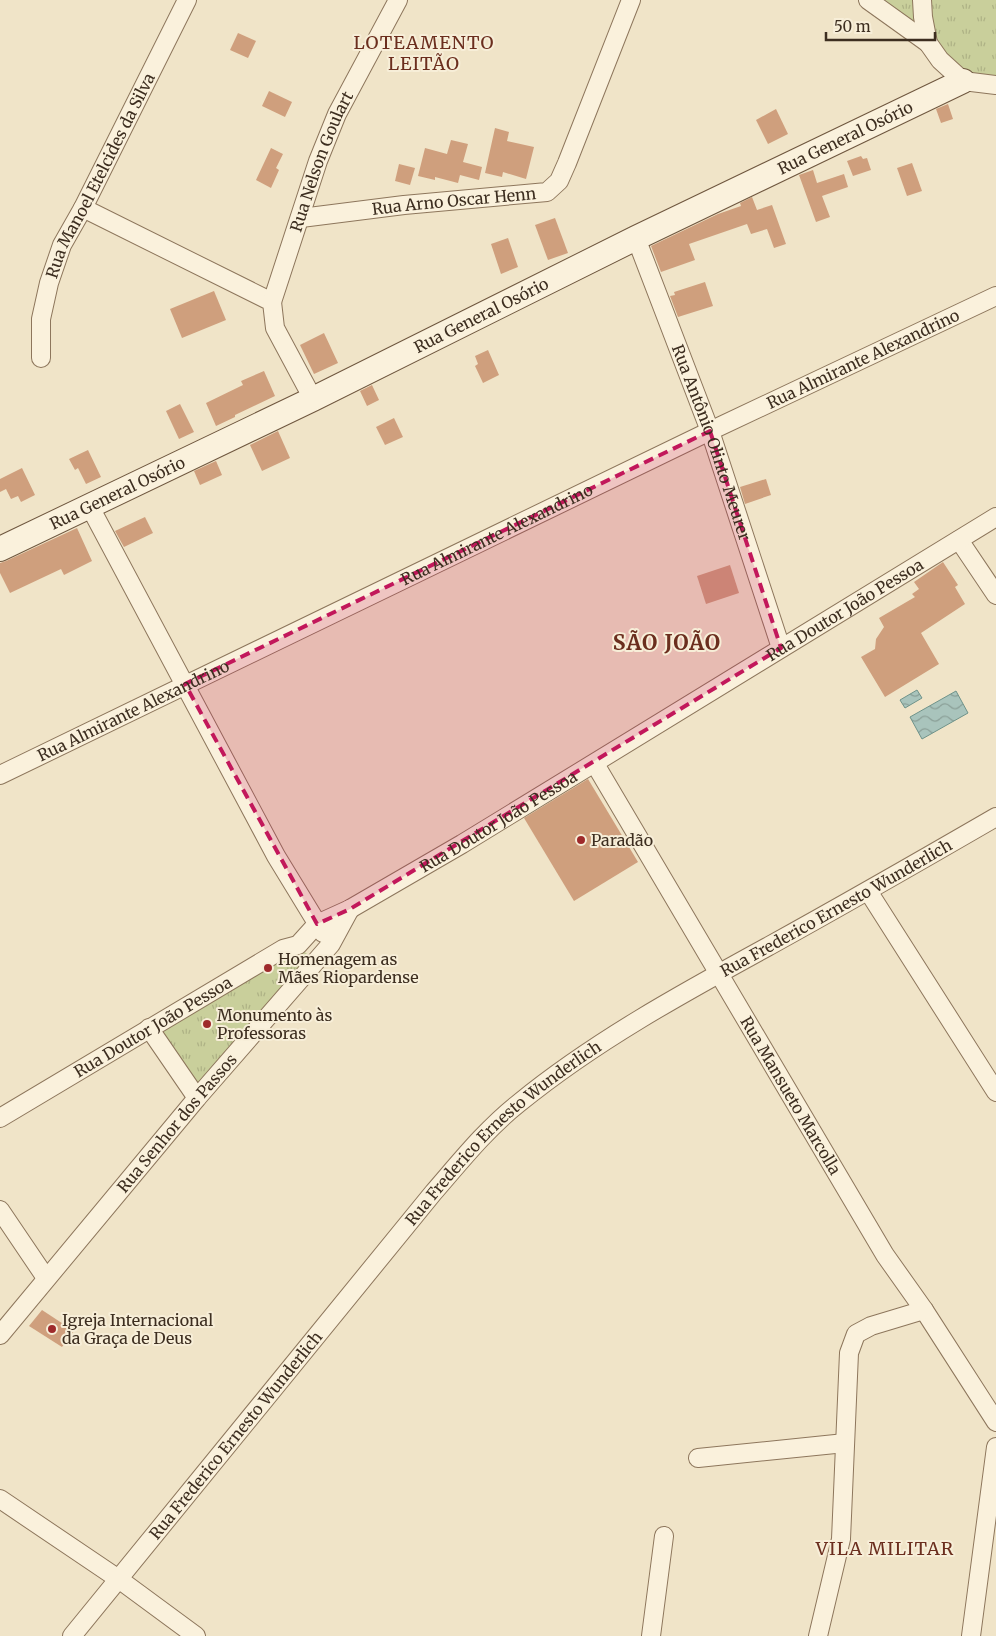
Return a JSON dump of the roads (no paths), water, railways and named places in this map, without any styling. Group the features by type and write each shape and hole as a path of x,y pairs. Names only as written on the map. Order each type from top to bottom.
{"street":[{"name":"Rua Manoel Etelcides da Silva","path":"41,358 41,319 49,283 62,245 83,208 187,0"},
{"name":"Rua Nelson Goulart","path":"272,302 301,218 318,161 337,114 398,0"},
{"name":"Rua Arno Oscar Henn","path":"301,218 404,205 547,192 559,181 563,172 631,0"},
{"path":"868,0 928,42 940,60 962,81 996,85"},
{"path":"922,0 928,42"},
{"name":"Rua General Osório","path":"0,549 313,399 636,238 962,81"},
{"path":"83,208 272,302 275,328 313,399"},
{"name":"Rua Antônio Olinto Meurer","path":"636,238 710,431 781,648"},
{"name":"Rua Almirante Alexandrino","path":"0,775 710,431 996,296"},
{"path":"90,507 276,856 317,924 332,944"},
{"name":"Rua Doutor João Pessoa","path":"0,1118 283,949 298,945 317,924 350,909 595,764 996,517"},
{"path":"959,540 996,595"},
{"name":"Rua Mansueto Marcolla","path":"595,764 885,1255 924,1310 996,1422"},
{"name":"Rua Frederico Ernesto Wunderlich","path":"72,1636 433,1193 480,1138 518,1104 555,1075 628,1027 996,817"},
{"path":"868,891 996,1092"},
{"name":"Rua Senhor dos Passos","path":"0,1335 197,1098 332,944 350,909"},
{"path":"298,945 316,961"},
{"path":"149,1028 197,1098"},
{"path":"0,1210 46,1278"},
{"path":"818,1636 841,1539 849,1353 856,1334 871,1326 924,1310"},
{"path":"698,1458 845,1443"},
{"path":"971,1636 987,1589 996,1447"},
{"path":"0,1499 114,1586 196,1636"},
{"path":"651,1636 664,1536"}],"water":[{"path":"917,690 922,698 905,708 900,700"},
{"path":"956,691 968,713 922,739 910,717"}],"place":[{"name":"Paradão","path":"581,840"},
{"name":"Homenagem as Mães Riopardense","path":"268,968"},
{"name":"Monumento às Professoras","path":"207,1024"},
{"name":"Igreja Internacional da Graça de Deus","path":"52,1329"}],"district":[{"name":"LOTEAMENTO LEITÃO","path":"424,53"},
{"name":"SÃO JOÃO","path":"667,643"},
{"name":"VILA MILITAR","path":"885,1549"}]}
